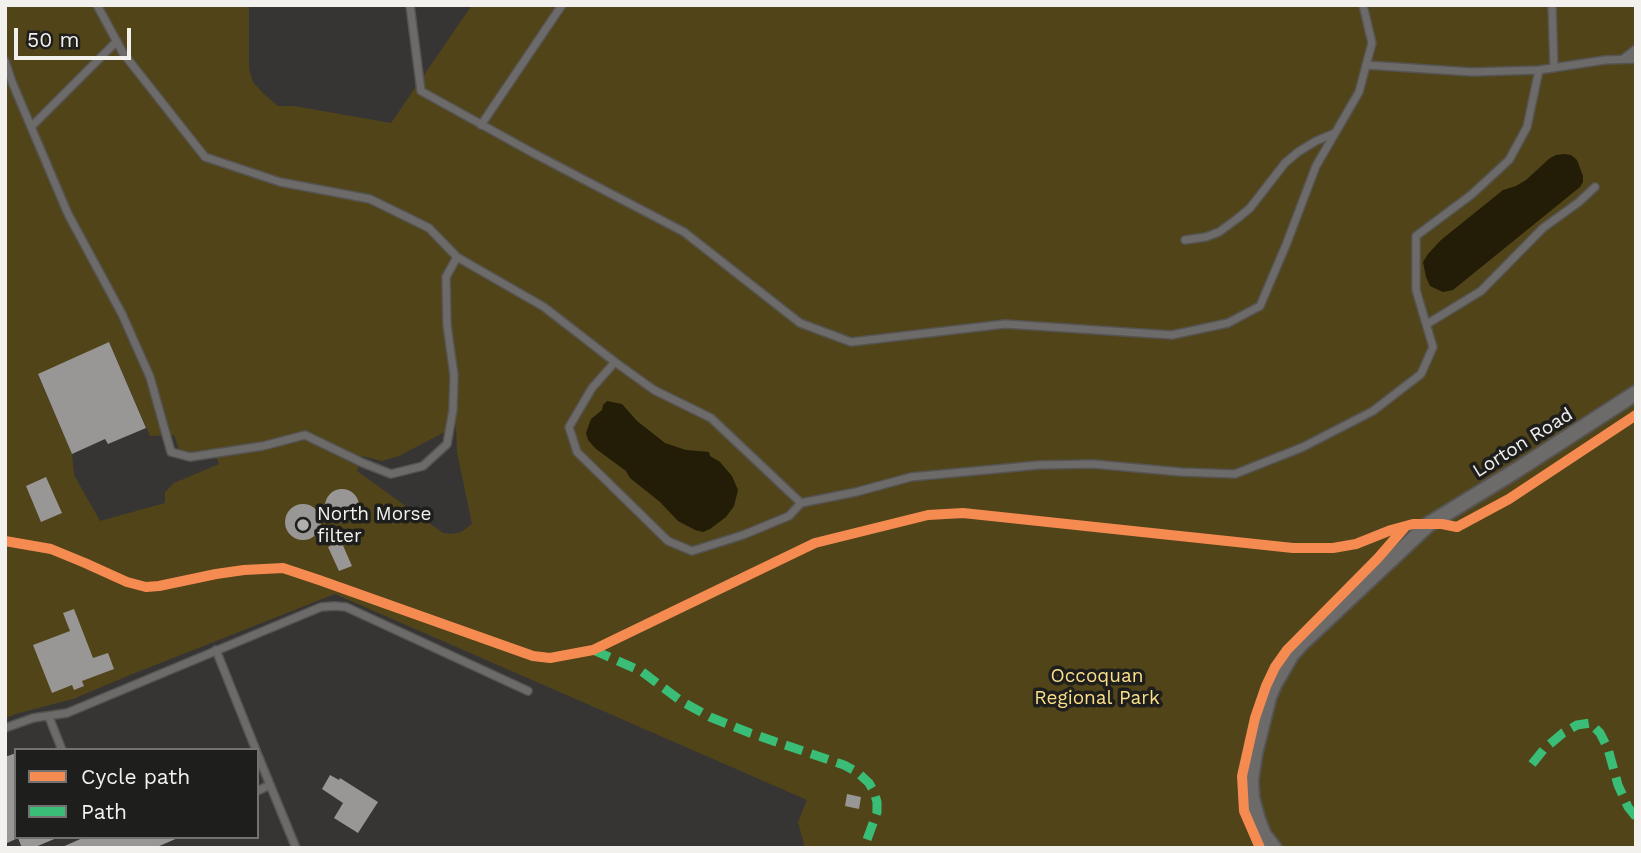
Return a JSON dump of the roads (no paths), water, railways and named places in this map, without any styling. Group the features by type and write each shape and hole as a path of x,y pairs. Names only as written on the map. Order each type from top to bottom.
{"street":[{"name":"Lorton Road","path":"1274,848 1264,835 1258,820 1252,798 1251,780 1255,753 1275,683 1301,644 1429,524 1636,393"}],"lane":[{"path":"97,5 124,53 205,157 280,182 370,198 429,228 457,257 544,307 654,390 711,418 801,503"},
{"path":"410,5 421,91 684,232 800,323 851,342 1005,324 1171,335 1228,323 1260,306 1316,166 1359,92 1372,43 1363,5"},
{"path":"481,125 562,5"},
{"path":"1552,5 1554,68"},
{"path":"31,127 117,41"},
{"path":"1622,60 1636,49"},
{"path":"1366,65 1472,72 1539,70 1605,60 1636,59"},
{"path":"5,61 68,214 122,314 150,377 171,452 190,457 263,446 305,435 391,474 422,466 447,444 453,410 454,374 447,325 446,277 457,257"},
{"path":"615,362 592,388 569,427 577,452 668,541 692,551 743,535 789,516 801,503 911,477 1039,465 1093,464 1235,474 1303,447 1373,411 1421,374 1433,346 1416,289 1416,236 1471,195 1509,160 1527,127 1539,70"},
{"path":"1185,240 1219,232 1250,208 1285,163 1316,141 1335,133"},
{"path":"1427,324 1481,291 1544,228 1595,187"},
{"path":"5,728 33,718 67,713 321,607 334,606 346,607 528,691"},
{"path":"216,650 256,748"},
{"path":"49,717 61,748"},
{"path":"259,756 296,848"},
{"path":"259,790 270,785"}],"place":[{"name":"North Morse filter","path":"303,525"}],"park label":[{"name":"Occoquan Regional Park","path":"1097,687"}]}
